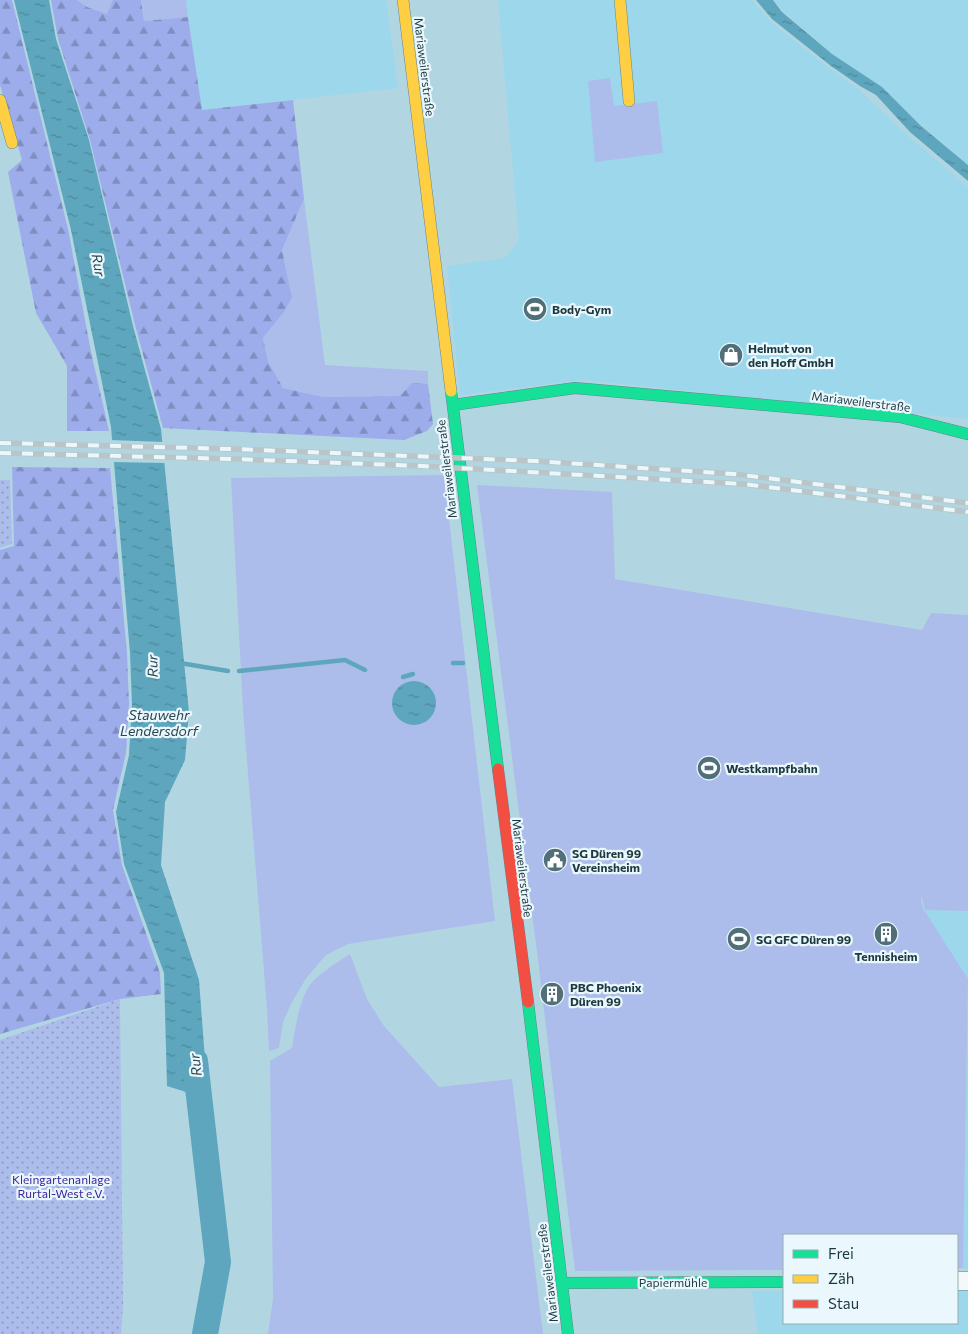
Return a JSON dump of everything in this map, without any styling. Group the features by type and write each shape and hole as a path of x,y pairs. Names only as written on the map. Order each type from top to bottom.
{"main road":[{"name":"Mariaweilerstraße","path":"403,0 568,1334"},
{"path":"620,0 628,101"},
{"path":"0,100 12,143"},
{"name":"Mariaweilerstraße","path":"453,405 575,388 900,417 967,434"},
{"name":"Papiermühle","path":"562,1283 783,1282"}],"shaded area":[{"path":"186,0 386,0 398,88 201,110"},
{"path":"498,0 752,0 771,22 858,89 908,136 968,187 968,419 581,380 460,395 447,266 505,258 519,240"},
{"path":"774,0 968,0 968,164 921,125 881,87 832,54 783,11"},
{"path":"924,910 968,911 968,979"},
{"path":"968,979 968,1269 963,1268"},
{"path":"958,1290 968,1290 968,1334 758,1334 752,1291 783,1291 783,1324 958,1324"}],"green space":[{"path":"0,0 12,0 68,229 91,352 109,431 67,431 67,366 36,313 8,172 22,160 0,85"},
{"path":"51,0 77,0 87,7 107,14 113,0 141,0 144,21 188,17 202,110 293,100 304,199 282,250 292,298 284,312 263,338 268,361 283,388 323,397 400,396 412,383 428,384 433,424 427,431 404,440 163,428 135,325 90,140 58,39"},
{"path":"77,0 114,1 107,14 87,7"},
{"path":"141,0 186,0 188,17 144,21"},
{"path":"610,78 614,106 657,101 663,153 595,162 588,81"},
{"path":"304,199 325,365 428,371 428,384 412,383 401,396 323,397 283,388 268,361 263,338 284,312 292,298 282,250"},
{"path":"12,467 110,468 127,653 129,704 126,753 113,810 122,865 160,973 161,994 120,999 0,1034 0,550 14,546"},
{"path":"444,475 495,921 348,944 326,955 307,977 292,1002 283,1022 279,1048 269,1051 243,711 231,478"},
{"path":"0,480 10,480 12,544 0,548"},
{"name":"SG GFC Düren 99","path":"477,485 612,492 615,579 922,630 931,613 968,615 968,911 925,910 921,895 924,910 968,979 963,1268 958,1268 958,1234 783,1234 783,1270 575,1271 539,968"},
{"path":"350,954 367,999 384,1026 439,1087 512,1079 543,1334 268,1334 273,1299 270,1061 292,1048 300,1008 309,986 334,964"},
{"name":"Kleingartenanlage Rurtal-West e.V.","path":"120,999 123,1305 121,1334 0,1334 0,1040"}],"water":[{"name":"Stauwehr Lendersdorf","path":"14,0 49,0 56,39 89,140 133,326 161,429 189,712 185,760 165,802 161,865 199,980 208,1099 167,1086 164,973 124,864 116,812 129,755 132,705 130,653 111,427 71,230"},
{"path":"756,0 773,0 782,12 832,54 882,87 921,126 968,165 968,181 910,132 876,95 831,66 772,19"},
{"path":"410,681 418,681 430,687 436,703 430,719 418,725 410,725 398,719 392,707 392,699 398,687"}],"pier":[{"path":"110,440 164,442 167,463 111,462"}],"waterway":[{"path":"239,671 345,660 365,670"},
{"path":"180,663 228,671"},
{"path":"453,663 463,663"},
{"path":"403,677 413,674"},
{"name":"Rur","path":"195,1061 218,1262 205,1334"}],"railway":[{"path":"0,443 233,449 535,461 734,474 968,503"},
{"path":"0,453 422,466 743,484 968,512"}],"traffic: fast":[{"path":"453,405 575,388 900,417 967,434"},
{"path":"451,391 498,769"},
{"path":"528,1002 568,1334"},
{"path":"562,1283 783,1282"}],"traffic: slow":[{"path":"403,0 451,391"},
{"path":"620,0 629,101"},
{"path":"0,100 12,143"}],"traffic: jam":[{"path":"498,769 528,1002"}],"place":[{"name":"Body-Gym","path":"535,309"},
{"name":"Helmut von den Hoff GmbH","path":"731,355"},
{"name":"Westkampfbahn","path":"709,768"},
{"name":"SG Düren 99 Vereinsheim","path":"555,860"},
{"name":"Tennisheim","path":"886,934"},
{"name":"SG GFC Düren 99","path":"739,939"},
{"name":"PBC Phoenix Düren 99","path":"552,994"}]}
